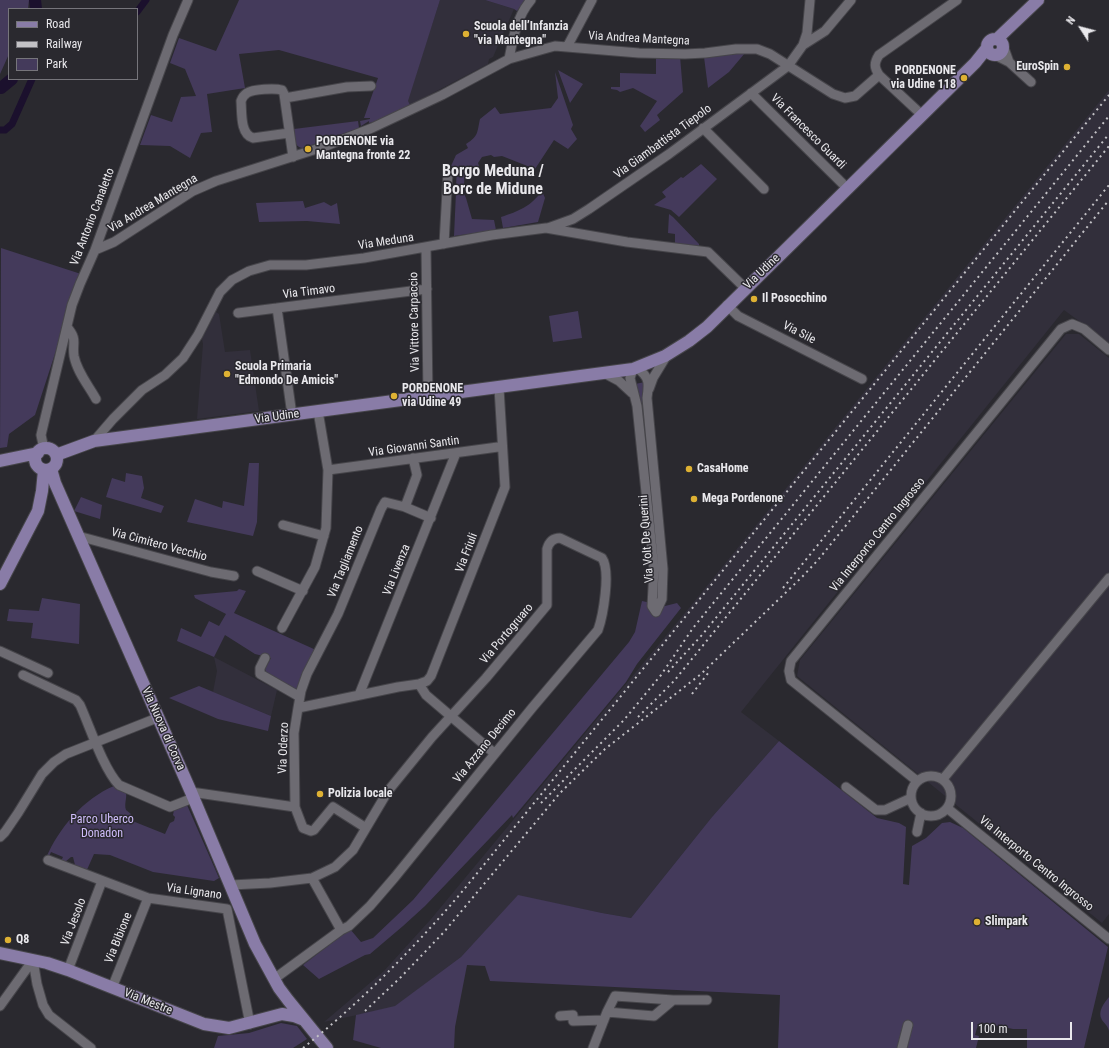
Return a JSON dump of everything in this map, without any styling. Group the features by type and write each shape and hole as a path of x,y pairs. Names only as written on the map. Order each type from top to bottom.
{"main road":[{"name":"Via Udine","path":"43,460 51,450 56,455 94,442 604,373 635,368 667,355 707,327 975,63 996,48 1012,25 1038,0"},
{"path":"0,584 38,511 42,491 43,460 4,460"},
{"name":"Via Nuova di Corva","path":"43,460 55,483 192,795 255,944 277,983 296,1010 328,1048"},
{"name":"Via Mestre","path":"0,953 47,963 68,970 204,1024 229,1028 250,1024 265,1018 282,1014 294,1016 305,1021"},
{"path":"277,983 281,996 276,1009 285,1008 296,1010"},
{"name":"Via Mestre","path":"265,1018 276,1009"}],"street":[{"name":"Via Antonio Canaletto","path":"43,460 41,435 67,327 80,284 95,250 171,42 188,0"},
{"path":"509,59 521,14 531,0"},
{"path":"567,47 592,0"},
{"path":"803,45 807,34 810,0"},
{"path":"803,45 826,30 851,0"},
{"path":"922,115 879,75 875,62 879,55 957,0"},
{"name":"Via Giambattista Tiepolo","path":"546,228 573,219 589,209 703,128 788,66 803,45"},
{"name":"Via Andrea Mantegna","path":"95,250 114,242 193,191 216,181 293,157 372,128 442,95 509,59 555,46 639,53 686,54 736,49 757,49 770,54 833,94 845,98 855,96 879,75"},
{"path":"996,48 1031,82"},
{"path":"285,98 347,87 371,86"},
{"path":"289,134 253,138 246,134 244,130 241,101 243,97 248,92 275,88 282,90 285,98 293,157"},
{"name":"Via Francesco Guardi","path":"751,93 847,188"},
{"path":"703,128 764,189"},
{"path":"444,244 448,172"},
{"name":"Via Meduna","path":"94,442 113,419 142,390 165,375 183,358 198,335 220,292 232,280 241,274 270,265 306,265 364,258 492,235 546,228 627,242 708,252 745,288"},
{"name":"Via Vittore Carpaccio","path":"426,248 428,396"},
{"name":"Via Timavo","path":"292,415 277,308 427,289"},
{"name":"Via Sile","path":"728,305 738,316 862,379"},
{"path":"238,313 277,308"},
{"name":"Via Interporto Centro Ingrosso","path":"917,781 792,680 789,671 791,662 1061,329 1072,324 1084,329 1109,350"},
{"path":"67,327 74,336 74,356 96,399"},
{"name":"Via Volt De Querini","path":"648,392 653,378 667,355"},
{"name":"Via Volt De Querini","path":"648,392 647,398 655,537 652,606 656,612 662,599 663,570 655,537 636,398 630,378 635,368 643,372 646,377 649,384 648,392"},
{"path":"604,373 624,384 636,398"},
{"name":"Via Friuli","path":"419,684 427,681 435,669 505,487 504,449 502,446 502,420 499,388"},
{"path":"282,628 315,567 324,536 328,502 328,470 318,411"},
{"name":"Via Giovanni Santin","path":"328,470 502,446"},
{"name":"Via Livenza","path":"359,695 456,453"},
{"path":"413,458 417,476 405,508 430,518"},
{"name":"Via Tagliamento","path":"298,708 307,674 338,614 381,509 385,502 405,508"},
{"path":"283,525 324,536"},
{"name":"Via Cimitero Vecchio","path":"78,536 211,572 234,576"},
{"name":"Via Portogruaro","path":"231,885 270,883 312,878 335,867 353,850 388,791 450,715 486,678 547,604 547,549 551,541 553,539 560,538 602,558"},
{"name":"Via Azzano Decimo","path":"277,983 341,930 348,926 390,883 494,753 598,630 602,618 605,594 606,565 602,558"},
{"path":"257,571 303,591"},
{"path":"944,779 1109,578"},
{"path":"0,651 48,673"},
{"path":"265,658 260,668 260,674 300,697"},
{"path":"23,675 76,700 80,705 114,780 119,785 170,807 192,795 295,807"},
{"path":"419,684 426,695 494,753"},
{"name":"Via Oderzo","path":"366,828 333,807 314,830 311,831 303,828 295,807 294,733 298,708 419,684"},
{"path":"0,837 18,813 42,774 54,762 66,754 157,718"},
{"path":"929,776 936,776 944,779 950,789 951,796 947,808 934,815 928,816 916,810 912,804 911,792 913,785 917,781 923,777 929,776"},
{"path":"846,787 876,810 885,810 911,798"},
{"name":"Via Interporto Centro Ingrosso","path":"947,808 1109,939"},
{"path":"917,832 921,813"},
{"name":"Via Lignano","path":"48,860 148,898 227,909 250,1024"},
{"path":"312,878 341,930"},
{"name":"Via Jesolo","path":"68,970 102,881"},
{"name":"Via Bibione","path":"112,988 148,898"},
{"path":"0,1006 33,960"},
{"path":"33,960 41,998 49,1014 91,1048"},
{"path":"593,1048 605,1016 615,996 673,1000 707,1000"},
{"path":"560,1016 573,1015 573,1021 605,1016 654,1016 673,1000"},
{"path":"902,1048 908,1025"}],"shaded area":[{"name":"Scuola dell’Infanzia \"via Mantegna\"","path":"440,0 485,0 514,9 493,57 489,59 488,64 410,105 407,101"},
{"path":"29,80 34,80 14,127 8,132 0,133 0,127 6,127 11,122"},
{"path":"1109,90 1109,343 1064,310 741,712 779,741 712,817 631,918 518,896 461,957 395,1007 324,1022 384,971 431,919 689,608"},
{"name":"Scuola Primaria \"Edmondo De Amicis\"","path":"216,312 219,314 225,352 250,350 259,411 197,419 203,344 202,339"},
{"path":"1066,334 1079,334 1109,358 1109,914 1102,923 797,676 800,660"},
{"path":"214,657 277,690 271,716 213,692 217,671"}],"green space":[{"path":"0,0 29,0 28,8 8,8 8,56 0,74"},
{"path":"239,0 440,0 408,101 410,105 381,120 369,123 369,121 361,126 360,121 370,119 364,118 378,78 279,50 239,54 245,88 207,94 212,132 201,133 190,158 170,146 140,145 151,115 172,122 181,97 196,96 185,69 170,63 179,38 216,51"},
{"path":"485,0 526,0 517,11"},
{"path":"745,53 729,72 708,88 704,57"},
{"path":"656,56 680,56 683,92 657,115 660,120 645,132 640,126 657,101 633,88 620,92 611,89 611,87 620,87 620,73 656,74"},
{"path":"558,70 583,84 570,103"},
{"path":"555,72 573,125 571,129 577,139 568,149 554,140 535,169 502,156 494,157 491,155 482,157 478,163 479,166 465,167 464,185 456,186 457,168 451,166 456,155 468,148 466,144 473,139 478,131 480,119 495,107 500,114 551,108 558,98"},
{"path":"358,121 359,128 303,148 296,144 294,129"},
{"path":"701,164 717,179 679,217 671,210 654,205 666,197 662,192"},
{"path":"542,191 545,198 538,222 503,228 501,217 524,208"},
{"path":"456,192 463,192 472,219 494,220 496,230 454,236"},
{"path":"303,201 305,208 324,202 331,206 337,203 340,224 307,221 259,222 256,203"},
{"path":"669,214 699,244 699,246 675,245 675,234 668,233"},
{"path":"1,248 81,274 35,415 9,434 7,447 0,448"},
{"path":"578,311 582,338 553,342 549,316"},
{"path":"645,382 643,406 655,532 641,403 635,384"},
{"path":"249,463 259,463 257,522 253,536 187,522 195,499 222,508 223,501 244,506"},
{"path":"126,473 142,476 144,488 141,498 164,506 161,513 106,497 112,478 125,482"},
{"path":"81,497 102,505 100,519 74,511"},
{"path":"239,589 246,591 234,613 316,650 298,689 294,689 267,674 265,669 271,658 255,654 225,635 214,657 177,641 181,628 201,637 209,621 219,626 226,614 195,598 194,595 237,591"},
{"path":"42,598 80,604 79,644 31,638 33,623 7,621 9,609 39,611"},
{"path":"642,601 665,606 677,603 681,608 637,664 626,682 513,818 512,815 425,906 370,954 365,955 319,979 303,965 350,929 361,942 373,938 413,900 629,642 635,632"},
{"path":"199,686 271,716 268,731 218,719 169,698"},
{"path":"779,741 877,818 899,823 906,827 903,884 909,885 912,846 926,838 942,823 950,822 963,828 1108,947 1084,1048 1027,1048 1027,1029 1013,1029 984,1023 977,1028 975,1035 979,1036 976,1048 778,1048 780,995 490,981 485,966 467,965 455,1027 454,1048 381,1048 353,1040 356,1015 395,1006 461,957 518,895 631,918 712,817"},
{"name":"Parco Uberco Donadon","path":"114,786 126,793 125,808 131,814 130,820 165,834 170,823 174,821 174,810 187,805 219,878 214,881 153,872 110,855 94,854 86,872 75,865 73,857 65,862 61,861 63,857 51,852 48,859 46,858 65,825 73,816 92,799"},
{"path":"1109,997 1109,1031 1100,1014 1103,1005"},
{"path":"281,1023 297,1026 307,1039 293,1048 214,1048 218,1036 249,1033"}],"waterway":[{"path":"35,0 36,8"},
{"path":"138,11 146,0"},
{"path":"0,88 11,80"},
{"path":"0,130 5,130 12,124 32,80"}],"railway":[{"path":"303,1048 366,994 405,955 461,893 1109,95"},
{"path":"541,803 624,720 661,675 693,628 1109,116"},
{"path":"668,672 702,635 1109,134"},
{"path":"638,717 674,681 1109,146"},
{"path":"783,588 1109,185"},
{"path":"365,1011 401,977 444,932 560,793 605,749 701,674 818,560 1109,200"},
{"path":"692,694 709,672"}],"place":[{"name":"Scuola dell’Infanzia \"via Mantegna\"","path":"466,34"},
{"name":"EuroSpin","path":"1067,67"},
{"name":"PORDENONE via Udine 118","path":"964,78"},
{"name":"PORDENONE via Mantegna fronte 22","path":"308,149"},
{"name":"Il Posocchino","path":"754,299"},
{"name":"Scuola Primaria \"Edmondo De Amicis\"","path":"227,374"},
{"name":"PORDENONE via Udine 49","path":"394,396"},
{"name":"CasaHome","path":"689,469"},
{"name":"Mega Pordenone","path":"694,499"},
{"name":"Polizia locale","path":"320,794"},
{"name":"Slimpark","path":"977,922"},
{"name":"Q8","path":"8,940"}],"district":[{"name":"Borgo Meduna / Borc de Midune","path":"493,181"}]}
